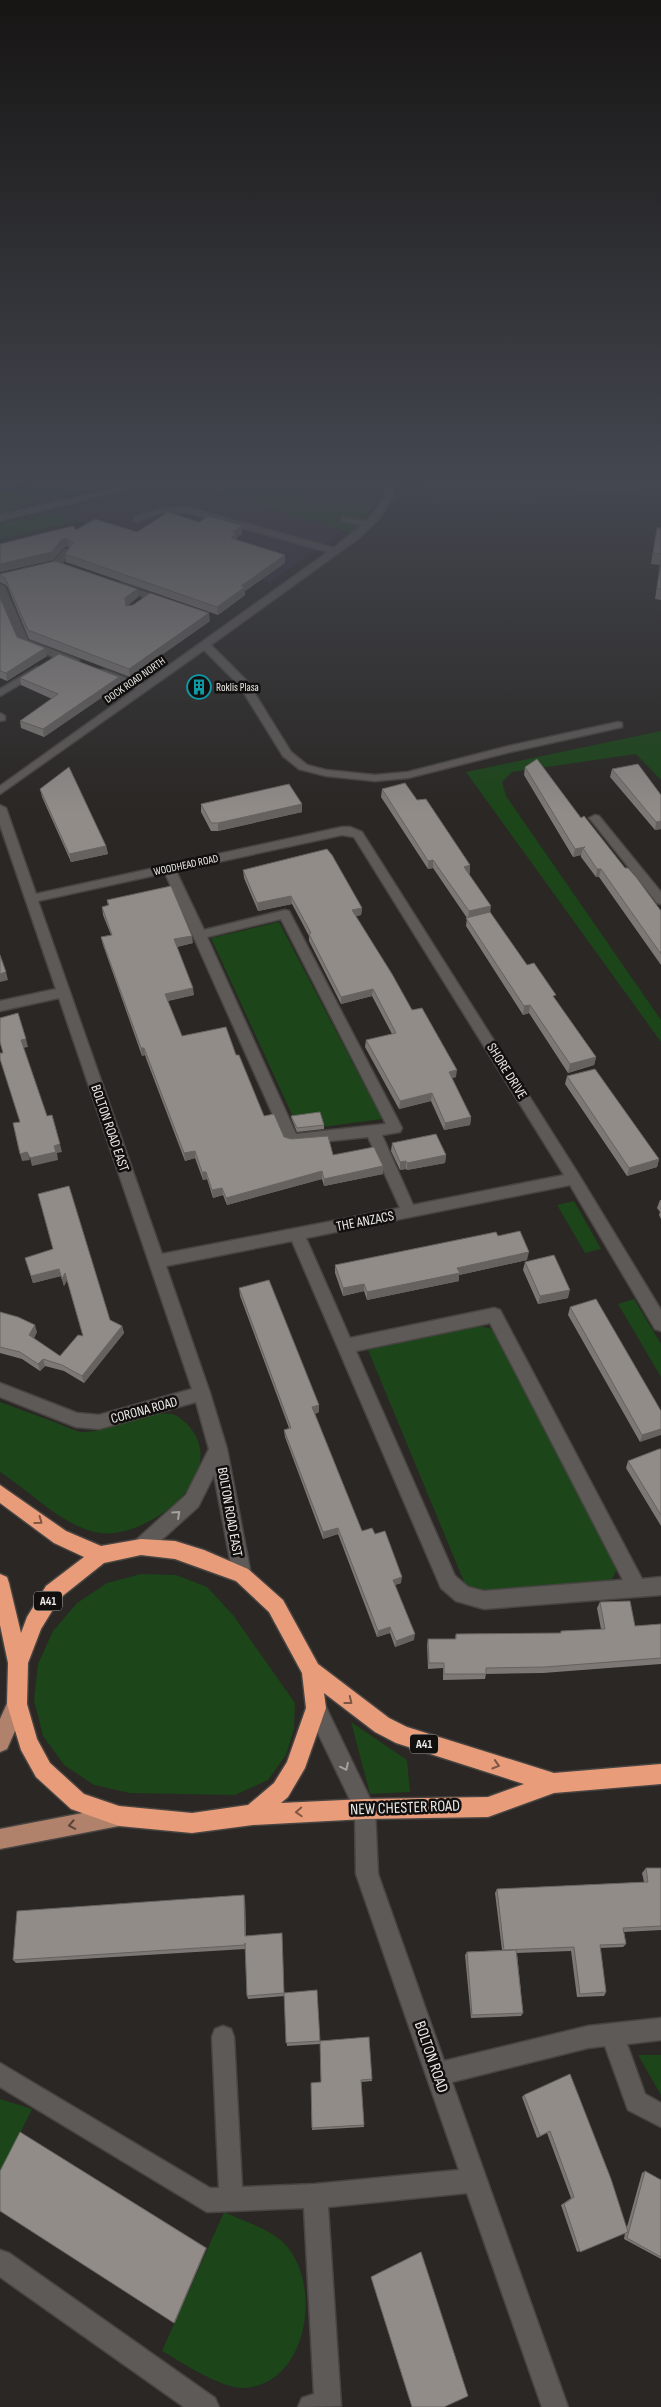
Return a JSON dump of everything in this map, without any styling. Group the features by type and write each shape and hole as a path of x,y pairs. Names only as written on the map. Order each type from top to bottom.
{"highway":[{"path":"0,1493 60,1536 100,1555"},
{"name":"A41","path":"0,1583 18,1663 17,1704 28,1743 43,1770 78,1802 120,1816 192,1823 253,1815 281,1790 295,1768 316,1708 311,1671 276,1606 242,1575 204,1559 175,1550 141,1547 100,1555 53,1592 34,1623 18,1663"},
{"name":"NEW CHESTER ROAD","path":"311,1671 382,1725 403,1736 554,1783"},
{"name":"NEW CHESTER ROAD","path":"253,1815 365,1809 488,1807 554,1783 661,1774"}],"main road":[{"path":"0,1742 17,1704"},
{"path":"0,1839 120,1816"}],"street":[{"path":"1,589 24,642 144,688"},
{"path":"130,589 176,605"},
{"name":"DOCK ROAD NORTH","path":"0,791 282,589"},
{"path":"136,606 149,596"},
{"path":"205,645 243,683 287,754 303,767 326,773 375,778 408,775 509,749 618,725"},
{"path":"0,693 58,656"},
{"name":"BOLTON ROAD EAST","path":"0,808 202,1394 218,1449 242,1575"},
{"path":"595,818 661,900"},
{"name":"WOODHEAD ROAD","path":"31,899 342,831"},
{"name":"SHORE DRIVE","path":"342,831 350,831 358,835 574,1180 661,1324"},
{"path":"169,869 200,934 291,1140 395,1128 285,914 200,934"},
{"path":"0,1006 64,992"},
{"path":"373,1131 409,1212"},
{"name":"THE ANZACS","path":"155,1262 574,1180"},
{"path":"297,1234 448,1582 464,1596 484,1600 661,1586"},
{"path":"346,1346 494,1315 637,1588"},
{"name":"CORONA ROAD","path":"0,1390 76,1420 99,1422 202,1394"},
{"name":"BOLTON ROAD EAST","path":"141,1547 192,1501 218,1449"},
{"name":"BOLTON ROAD","path":"316,1708 365,1809 367,1874 555,2407"},
{"path":"437,2074 588,2037 661,2028"},
{"path":"612,2034 636,2102 661,2116"},
{"path":"222,2037 231,2199"},
{"path":"0,2074 207,2200 315,2196 474,2180"},
{"path":"311,2407 328,2406 315,2196"},
{"path":"0,2262 206,2407"}],"green space":[{"path":"661,731 661,780 636,754 512,772 502,782 506,796 661,1020 661,1042 466,772"},
{"path":"279,922 382,1119 299,1130 211,938"},
{"path":"574,1201 601,1249 585,1253 557,1205"},
{"path":"634,1299 661,1344 661,1377 618,1304"},
{"path":"473,1325 489,1328 496,1333 618,1568 609,1584 477,1592 465,1584 368,1350"},
{"path":"0,1402 82,1432 105,1429 154,1414 165,1413 175,1415 192,1430 200,1448 199,1467 191,1485 177,1502 159,1516 139,1526 119,1532 100,1533 87,1530 60,1517 0,1472"},
{"path":"141,1574 176,1575 207,1587 233,1615 295,1703 294,1729 286,1755 268,1780 235,1795 130,1793 94,1785 64,1765 43,1736 34,1700 38,1664 53,1631 77,1603 107,1583"},
{"path":"351,1722 407,1760 410,1792 370,1794"},
{"path":"638,2055 661,2055 661,2095"},
{"path":"0,2099 32,2109 0,2175"},
{"path":"224,2212 268,2232 283,2242 299,2267 304,2288 305,2310 302,2332 295,2353 283,2370 266,2382 245,2388 235,2387 214,2380 162,2351"}],"building":[{"path":"10,589 137,589 125,598 126,606 133,605 150,593 209,613 129,669 28,630"},
{"path":"166,589 242,589 217,607"},
{"path":"0,598 17,637 45,648 6,673 0,671"},
{"path":"59,654 119,677 43,729 20,721 58,694 20,678"},
{"path":"537,759 581,818 584,816 625,868 628,868 636,877 661,911 661,954 601,869 597,869 583,848 585,847 575,849 525,767"},
{"path":"638,764 661,795 661,821 656,822 612,769"},
{"path":"69,767 106,846 69,854 40,789"},
{"path":"405,783 417,800 426,799 470,865 464,867 491,906 469,911 433,860 428,861 382,789"},
{"path":"289,784 302,804 211,823 201,804"},
{"path":"327,849 362,908 352,910 412,1010 422,1008 457,1070 449,1072 471,1117 445,1123 432,1093 400,1101 366,1040 396,1033 373,989 341,997 309,934 311,933 291,896 257,903 243,870"},
{"path":"171,886 192,936 174,939 193,988 165,994 182,1036 226,1027 236,1055 239,1055 264,1116 274,1114 284,1137 291,1139 328,1136 333,1155 374,1147 383,1166 324,1179 322,1171 226,1198 222,1188 212,1190 206,1172 202,1172 195,1151 184,1153 144,1048 141,1048 101,937 112,935 102,907 109,905 107,900"},
{"path":"490,912 527,965 534,963 556,995 553,996 596,1057 570,1064 530,1005 524,1006 466,918"},
{"path":"0,955 6,972 0,974"},
{"path":"18,1013 26,1039 21,1040 47,1116 52,1115 60,1144 54,1146 56,1152 30,1158 27,1152 20,1154 13,1123 20,1122 0,1059 0,1053 3,1053 0,1042 0,1018"},
{"path":"595,1069 659,1159 629,1168 567,1076"},
{"path":"320,1112 324,1125 297,1128 291,1116"},
{"path":"436,1134 446,1155 407,1163 406,1161 400,1162 392,1143"},
{"path":"69,1186 110,1320 122,1326 82,1376 62,1365 43,1359 38,1364 20,1352 0,1347 0,1312 18,1317 35,1325 29,1335 60,1356 78,1335 83,1336 65,1273 62,1279 59,1269 31,1276 25,1258 53,1249 38,1194"},
{"path":"520,1231 529,1252 457,1268 460,1273 367,1292 364,1284 343,1288 335,1265 496,1232 498,1236"},
{"path":"554,1255 570,1290 540,1296 525,1262"},
{"path":"269,1280 319,1405 312,1407 362,1531 372,1528 375,1534 385,1531 402,1577 393,1580 415,1634 396,1641 390,1627 378,1631 338,1528 323,1532 284,1430 291,1428 239,1288"},
{"path":"596,1299 661,1411 661,1429 642,1435 570,1307"},
{"path":"661,1449 661,1515 628,1461"},
{"path":"630,1601 635,1626 661,1624 661,1658 545,1667 486,1668 486,1674 444,1674 444,1663 429,1663 428,1639 456,1639 456,1634 561,1633 561,1631 605,1629 600,1602"},
{"path":"646,1868 661,1868 661,1926 623,1928 626,1944 600,1945 606,1992 580,1994 574,1947 504,1950 497,1889 648,1882"},
{"path":"244,1895 245,1936 282,1933 284,1993 247,1996 245,1943 245,1945 13,1960 17,1911"},
{"path":"516,1950 523,2013 472,2015 467,1952"},
{"path":"317,1990 320,2041 286,2043 284,1993"},
{"path":"369,2037 372,2079 361,2080 364,2125 312,2128 311,2083 321,2082 320,2041"},
{"path":"570,2074 611,2179 628,2232 580,2252 564,2204 574,2197 550,2131 540,2136 524,2095"},
{"path":"20,2132 206,2248 174,2323 0,2211 0,2171"},
{"path":"645,2171 661,2180 661,2257 627,2238"},
{"path":"421,2252 468,2396 444,2407 412,2407 371,2277"}],"place":[{"name":"Roklis Plasa","path":"199,687"}]}
